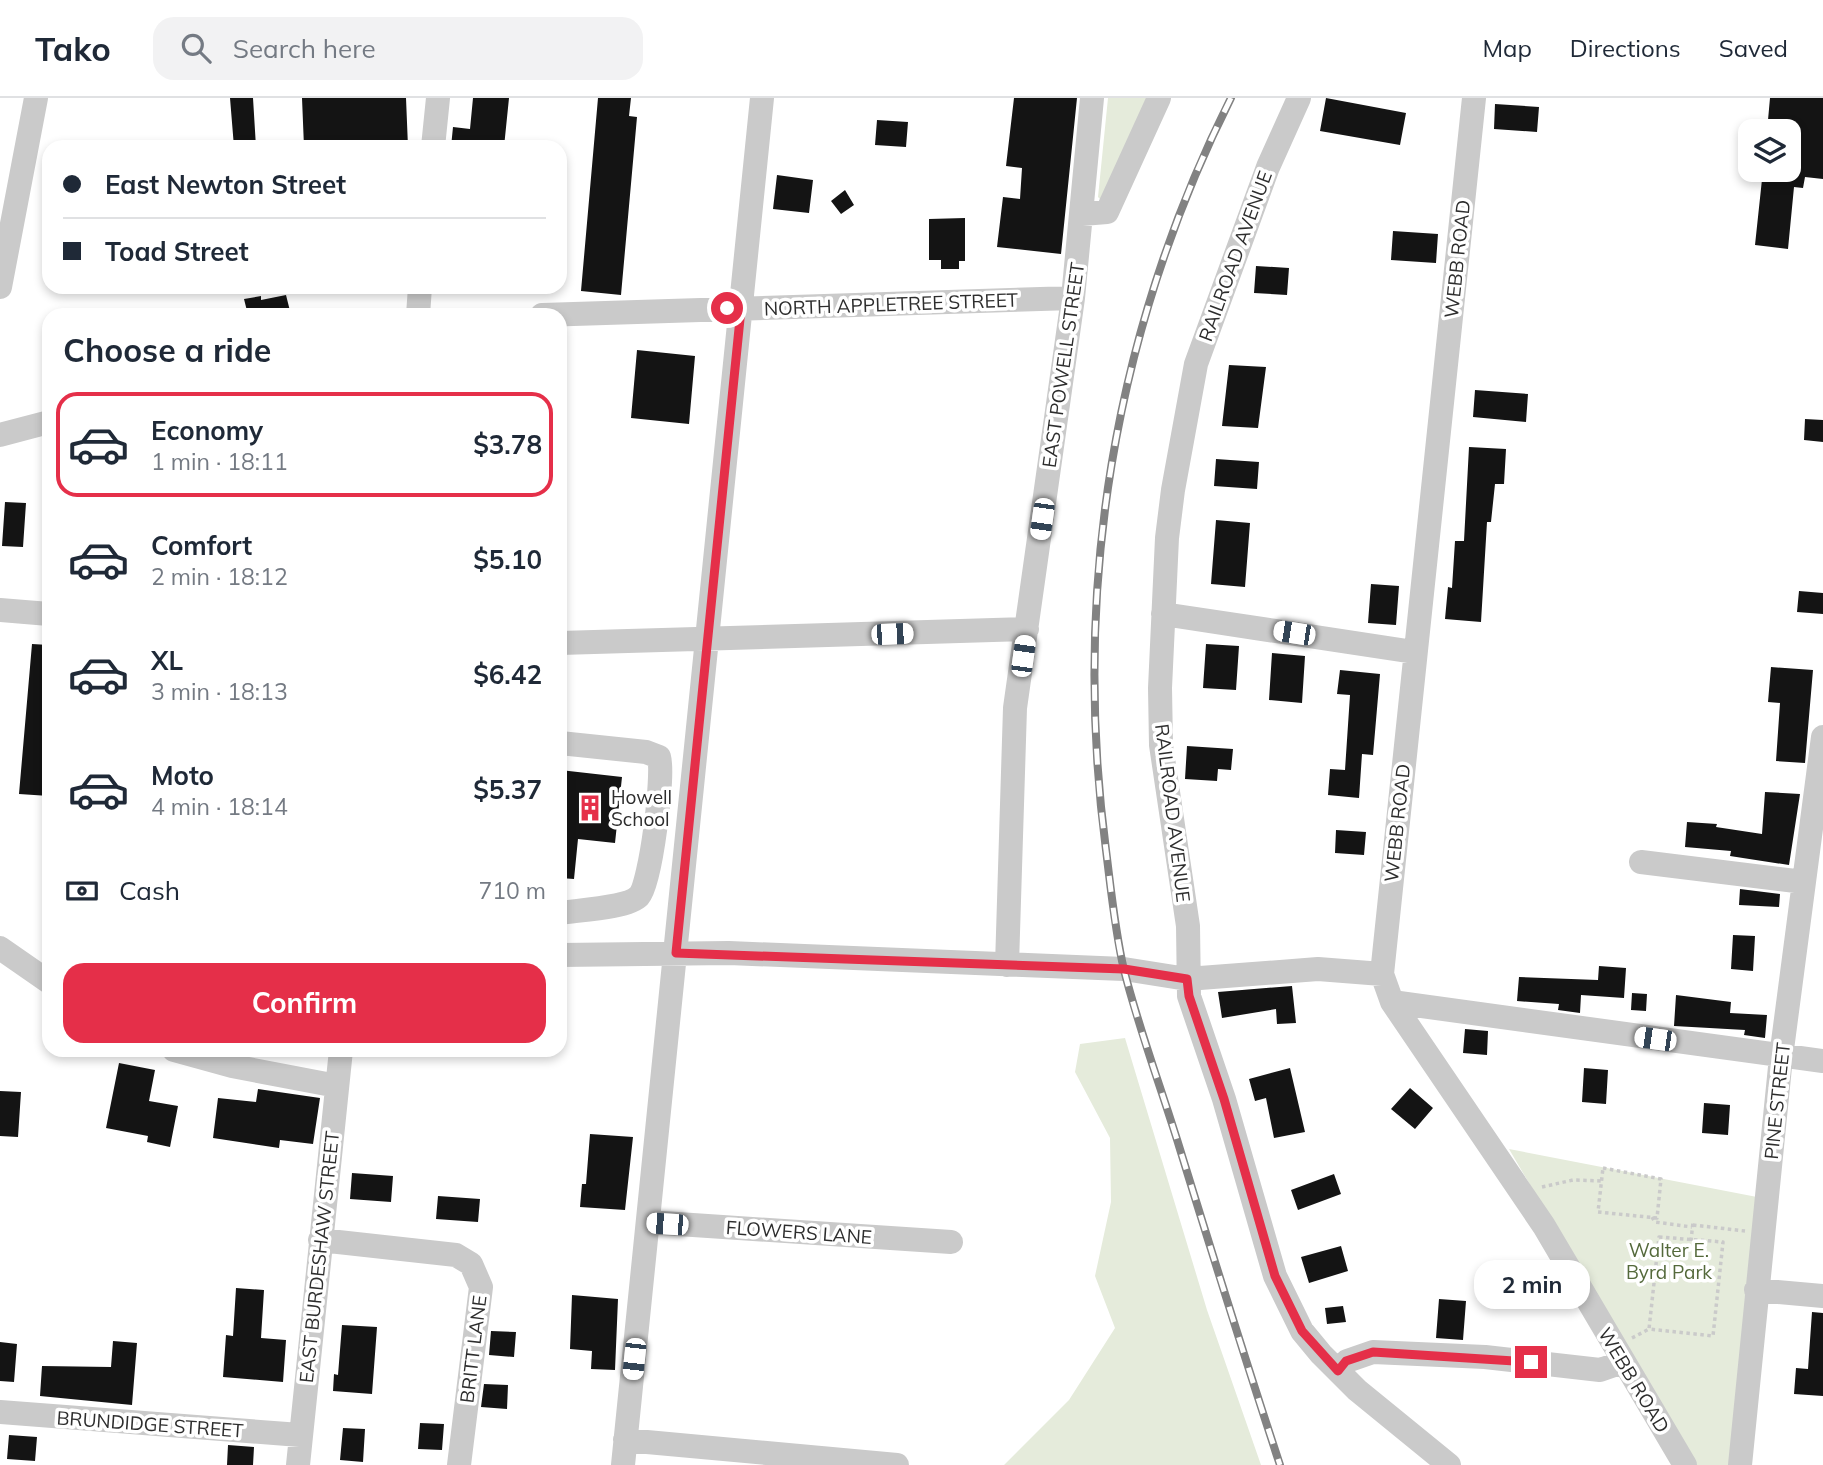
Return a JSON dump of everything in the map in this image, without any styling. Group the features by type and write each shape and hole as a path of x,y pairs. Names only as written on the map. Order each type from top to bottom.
{"street":[{"path":"0,288 36,98"},
{"path":"434,140 438,98"},
{"path":"762,98 624,1453 897,1465"},
{"name":"EAST POWELL STREET","path":"1007,965 1013,745 1073,298 1092,98"},
{"path":"1082,214 1107,212 1159,98"},
{"name":"RAILROAD AVENUE","path":"1299,98 1268,167 1196,364 1173,490 1163,614 1161,746 1188,926 1189,996 1224,1099 1275,1276 1302,1331 1338,1371 1448,1465"},
{"name":"WEBB ROAD","path":"1474,98 1382,974 1392,1002 1544,1226 1685,1465"},
{"name":"NORTH APPLETREE STREET","path":"567,314 1073,298"},
{"path":"0,435 42,424"},
{"path":"0,610 42,613"},
{"path":"1163,614 1414,652"},
{"path":"567,643 1027,629"},
{"name":"PINE STREET","path":"1740,1465 1781,1058 1804,882 1819,806 1823,737"},
{"path":"567,744 646,751 659,757 663,769 656,827 644,888 639,897 627,903 567,911"},
{"path":"656,827 688,831"},
{"path":"1641,862 1804,882"},
{"path":"0,948 42,977"},
{"path":"567,955 676,953 1124,969 1187,979 1318,969 1382,974"},
{"path":"1392,1002 1781,1058 1823,1061"},
{"path":"199,1057 337,1086"},
{"name":"EAST BURDESHAW STREET","path":"298,1465 340,1057"},
{"name":"FLOWERS LANE","path":"648,1222 951,1242"},
{"name":"BRITT LANE","path":"320,1240 456,1255 476,1271 481,1287 459,1465"},
{"path":"1756,1290 1823,1296"},
{"path":"1338,1371 1346,1361 1373,1352 1485,1357 1600,1370 1623,1362"},
{"name":"BRUNDIDGE STREET","path":"0,1412 300,1435"}],"path":[{"path":"1603,1168 1661,1179 1657,1218 1598,1212 1602,1181 1603,1168"},
{"path":"1542,1187 1573,1180 1602,1181"},
{"path":"1652,1217 1655,1222 1693,1225 1691,1240"},
{"path":"1632,1338 1649,1329 1713,1336 1723,1242 1658,1238 1649,1329"}],"green space":[{"path":"1108,98 1152,98 1101,200 1098,197"},
{"path":"1125,1038 1207,1310 1261,1465 1004,1465 1069,1400 1115,1328 1095,1276 1111,1202 1110,1138 1075,1072 1080,1044"},
{"name":"Walter E. Byrd Park","path":"1509,1149 1757,1197 1732,1465 1695,1465"}],"building":[{"path":"230,98 253,98 256,140 233,140"},
{"path":"302,98 406,98 408,140 304,140"},
{"path":"473,98 509,98 505,140 452,140 453,127 470,129"},
{"path":"598,98 631,98 629,116 637,117 621,295 581,291"},
{"path":"1014,98 1077,98 1061,254 997,247 1003,197 1020,199 1022,168 1006,166"},
{"path":"1326,98 1406,113 1400,145 1320,131"},
{"path":"1770,98 1823,98 1823,179 1805,177 1803,188 1794,187 1788,249 1755,245 1762,182 1801,182 1801,119 1768,119"},
{"path":"1495,104 1539,107 1537,132 1494,129"},
{"path":"877,120 908,122 906,147 875,145"},
{"path":"777,175 813,180 809,213 773,209"},
{"path":"845,190 854,205 841,214 831,201"},
{"path":"965,218 965,261 959,261 959,269 941,269 941,260 929,260 929,219"},
{"path":"1393,231 1438,234 1436,263 1391,260"},
{"path":"1256,266 1289,268 1287,295 1254,293"},
{"path":"286,295 289,308 246,308 244,299 261,296 261,300"},
{"path":"637,350 695,356 689,424 631,418"},
{"path":"1229,365 1266,367 1258,428 1222,426"},
{"path":"1475,390 1528,394 1526,422 1473,417"},
{"path":"1805,419 1823,420 1823,442 1804,440"},
{"path":"1469,447 1506,449 1504,484 1495,484 1491,522 1487,522 1481,622 1445,619 1448,587 1452,588 1455,541 1464,541"},
{"path":"1216,459 1259,462 1257,489 1214,486"},
{"path":"5,502 26,503 23,547 2,546"},
{"path":"1216,520 1250,523 1245,587 1211,584"},
{"path":"1371,584 1399,586 1396,625 1368,623"},
{"path":"1799,591 1823,593 1823,614 1797,612"},
{"path":"32,644 42,645 42,796 19,794"},
{"path":"1206,644 1239,646 1236,690 1203,688"},
{"path":"1272,653 1305,656 1302,703 1269,700"},
{"path":"1771,667 1813,670 1805,763 1776,761 1780,703 1768,702"},
{"path":"1340,670 1380,674 1373,755 1362,754 1359,798 1328,795 1330,769 1345,770 1350,695 1337,694"},
{"path":"1187,746 1233,749 1231,770 1218,769 1217,781 1185,779"},
{"name":"Howell School","path":"567,771 622,777 615,843 578,839 574,879 567,878"},
{"path":"1765,792 1800,794 1789,865 1730,856 1731,851 1685,847 1687,822 1717,824 1716,827 1762,834"},
{"path":"1336,830 1366,832 1364,855 1335,853"},
{"path":"1740,889 1780,894 1779,907 1739,905"},
{"path":"1733,935 1755,936 1753,971 1731,969"},
{"path":"1599,966 1626,968 1624,998 1581,995 1580,1013 1558,1010 1559,1004 1517,1001 1519,977 1598,980"},
{"path":"1292,986 1296,1023 1277,1024 1276,1009 1222,1018 1218,992"},
{"path":"1632,993 1647,994 1646,1011 1631,1010"},
{"path":"1676,995 1731,1002 1730,1013 1767,1015 1765,1038 1744,1035 1745,1030 1674,1026"},
{"path":"1465,1029 1488,1031 1487,1055 1463,1053"},
{"path":"119,1063 155,1070 149,1101 178,1106 170,1147 147,1142 148,1136 106,1128"},
{"path":"1290,1068 1305,1132 1274,1138 1266,1098 1255,1101 1249,1079"},
{"path":"1584,1068 1608,1070 1606,1104 1582,1102"},
{"path":"1410,1088 1433,1108 1415,1129 1391,1109"},
{"path":"258,1089 320,1098 313,1144 280,1140 279,1148 213,1138 218,1098 256,1102"},
{"path":"0,1091 21,1092 18,1137 0,1136"},
{"path":"1704,1103 1730,1105 1728,1135 1702,1133"},
{"path":"590,1134 633,1137 625,1210 580,1207 582,1184 586,1184"},
{"path":"352,1173 393,1176 391,1202 350,1199"},
{"path":"1334,1174 1341,1194 1298,1210 1291,1190"},
{"path":"438,1196 480,1199 478,1222 436,1219"},
{"path":"1341,1246 1348,1271 1309,1283 1301,1257"},
{"path":"236,1288 264,1290 261,1338 286,1340 283,1382 223,1377 226,1335 233,1336"},
{"path":"572,1295 618,1299 615,1370 591,1369 592,1351 570,1349"},
{"path":"1439,1299 1466,1301 1463,1340 1436,1338"},
{"path":"1343,1306 1346,1322 1327,1324 1325,1308"},
{"path":"1812,1312 1823,1313 1823,1396 1794,1394 1796,1368 1808,1369"},
{"path":"342,1325 377,1327 372,1394 333,1391 334,1374 338,1375"},
{"path":"491,1331 516,1332 514,1357 489,1355"},
{"path":"113,1341 137,1343 132,1405 40,1396 42,1366 111,1367"},
{"path":"0,1342 17,1344 14,1382 0,1381"},
{"path":"484,1384 508,1385 507,1409 481,1407"},
{"path":"420,1423 444,1424 442,1450 418,1449"},
{"path":"343,1428 365,1429 363,1462 340,1460"},
{"path":"9,1435 37,1437 35,1461 7,1459"},
{"path":"228,1445 254,1447 253,1465 227,1465"}],"railway":[{"path":"1231,98 1190,187 1157,278 1131,371 1112,465 1099,560 1095,656 1097,753 1106,850 1124,970 1280,1465"}],"place":[{"name":"Howell School","path":"590,808"}],"route":[{"path":"727,308 741,309 676,953 1124,969 1187,979 1189,996 1224,1099 1275,1276 1302,1331 1321,1354 1338,1371 1346,1361 1373,1352 1531,1362"}]}
